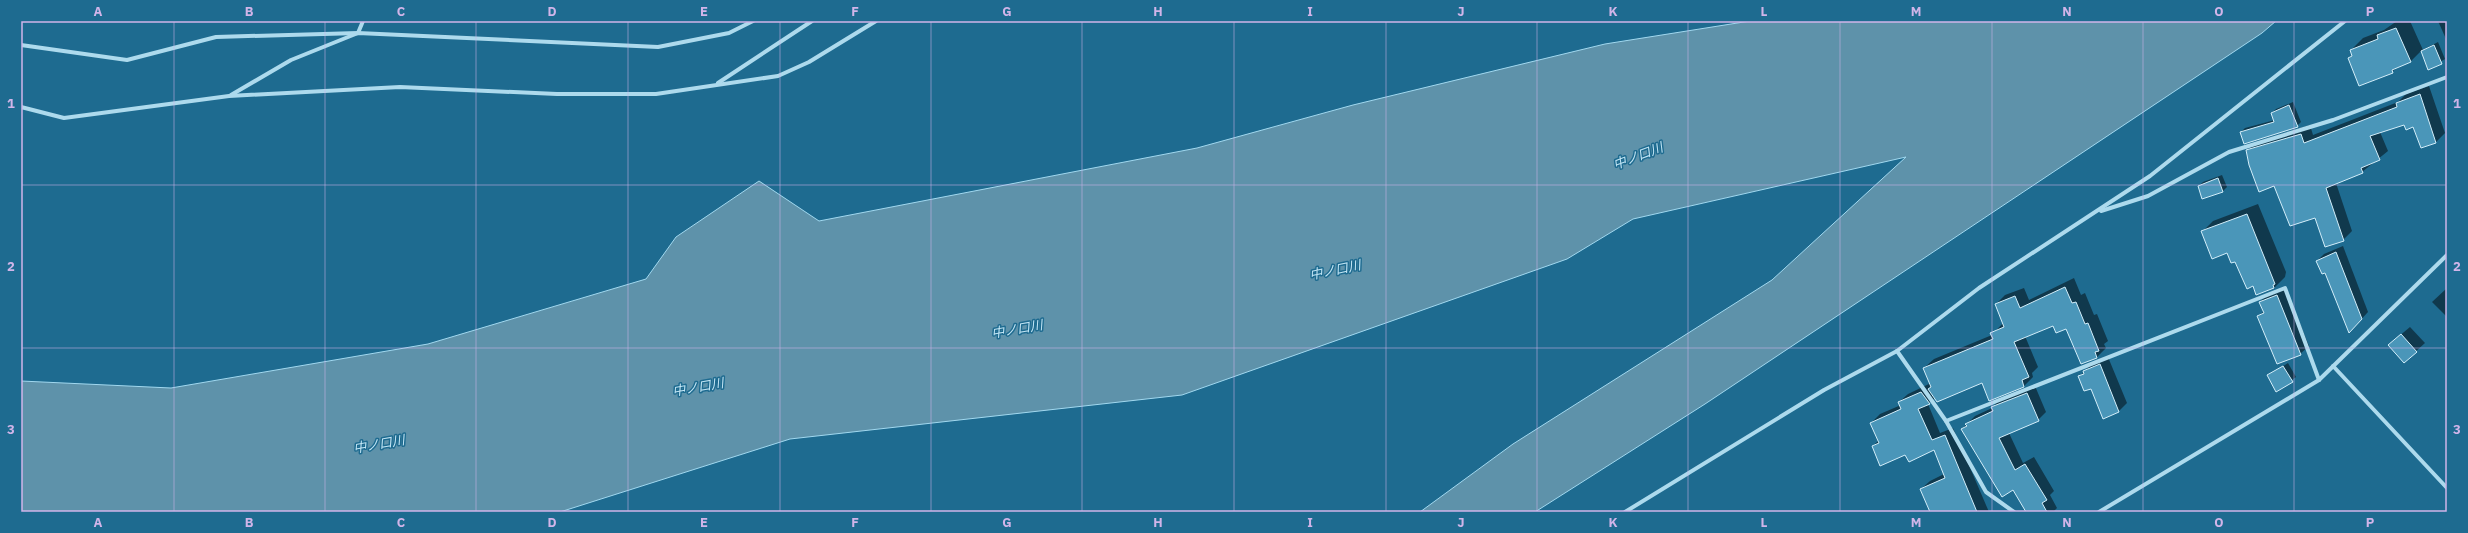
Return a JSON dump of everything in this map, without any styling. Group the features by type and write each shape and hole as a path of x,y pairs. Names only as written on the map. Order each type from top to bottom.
{"street":[{"path":"229,96 291,60 358,32 363,21"},
{"path":"21,45 127,60 216,37 358,32 658,47 729,33 753,21"},
{"path":"716,84 812,21"},
{"path":"21,107 64,118 229,96 400,88 557,94 656,94 778,76 809,62 876,21"},
{"path":"1625,512 1824,390 1897,351 1979,288 2150,176 2345,21"},
{"path":"2097,212 2148,196 2229,152 2333,120 2447,78"},
{"path":"2099,512 2319,380 2447,255"},
{"path":"1946,421 2285,288 2319,380"},
{"path":"1897,351 1946,421 1986,492 2014,512"},
{"path":"2333,366 2447,488"}],"water":[{"name":"中ノ口川","path":"1750,21 2276,21 2262,33 1705,404 1535,512 1420,512 1513,444 1772,280 1906,157 1633,219 1567,259 1182,395 790,439 560,512 21,512 21,381 171,388 428,344 646,279 676,237 759,181 819,221 1197,148 1353,105 1605,44"}],"building":[{"path":"2396,28 2411,62 2392,70 2393,73 2359,86 2348,58 2352,56 2350,50 2378,39 2377,35"},
{"path":"2434,45 2442,64 2428,70 2421,51"},
{"path":"2420,94 2436,143 2421,148 2413,127 2406,130 2404,125 2370,136 2380,160 2361,168 2363,173 2326,188 2344,241 2325,247 2315,218 2290,226 2274,186 2259,192 2249,165 2246,150 2301,134 2304,143 2397,107 2396,103"},
{"path":"2289,105 2298,127 2244,144 2240,132 2274,122 2271,113"},
{"path":"2218,178 2223,192 2202,199 2198,186"},
{"path":"2247,214 2275,284 2273,285 2274,288 2256,295 2253,286 2247,289 2235,262 2231,263 2227,253 2212,259 2201,231"},
{"path":"2336,252 2362,319 2349,333 2325,273 2322,274 2316,261"},
{"path":"2065,287 2072,303 2076,302 2085,324 2088,323 2099,351 2095,352 2097,358 2081,364 2066,329 2056,333 2053,326 2014,342 2029,377 2022,380 2024,387 1989,401 1982,383 1937,402 1928,389 1931,387 1923,368 1993,339 1990,333 2004,327 1995,304 2015,296 2020,308"},
{"path":"2277,295 2301,355 2277,364 2257,316 2264,313 2259,302"},
{"path":"2401,334 2417,352 2404,363 2388,345"},
{"path":"2100,364 2119,412 2103,419 2091,389 2084,391 2078,376 2084,374 2083,371"},
{"path":"2283,366 2293,382 2276,392 2267,375"},
{"path":"1921,392 1930,404 1918,409 1932,440 1945,435 1977,512 1930,512 1920,489 1945,478 1934,450 1909,462 1905,455 1880,466 1872,446 1879,443 1870,423 1901,409 1898,402"},
{"path":"2027,393 2039,421 1999,438 2015,470 2025,464 2047,500 2042,503 2047,512 2026,512 2013,490 2002,497 1961,429 1967,426 1965,424 1993,411 1991,407"}]}
